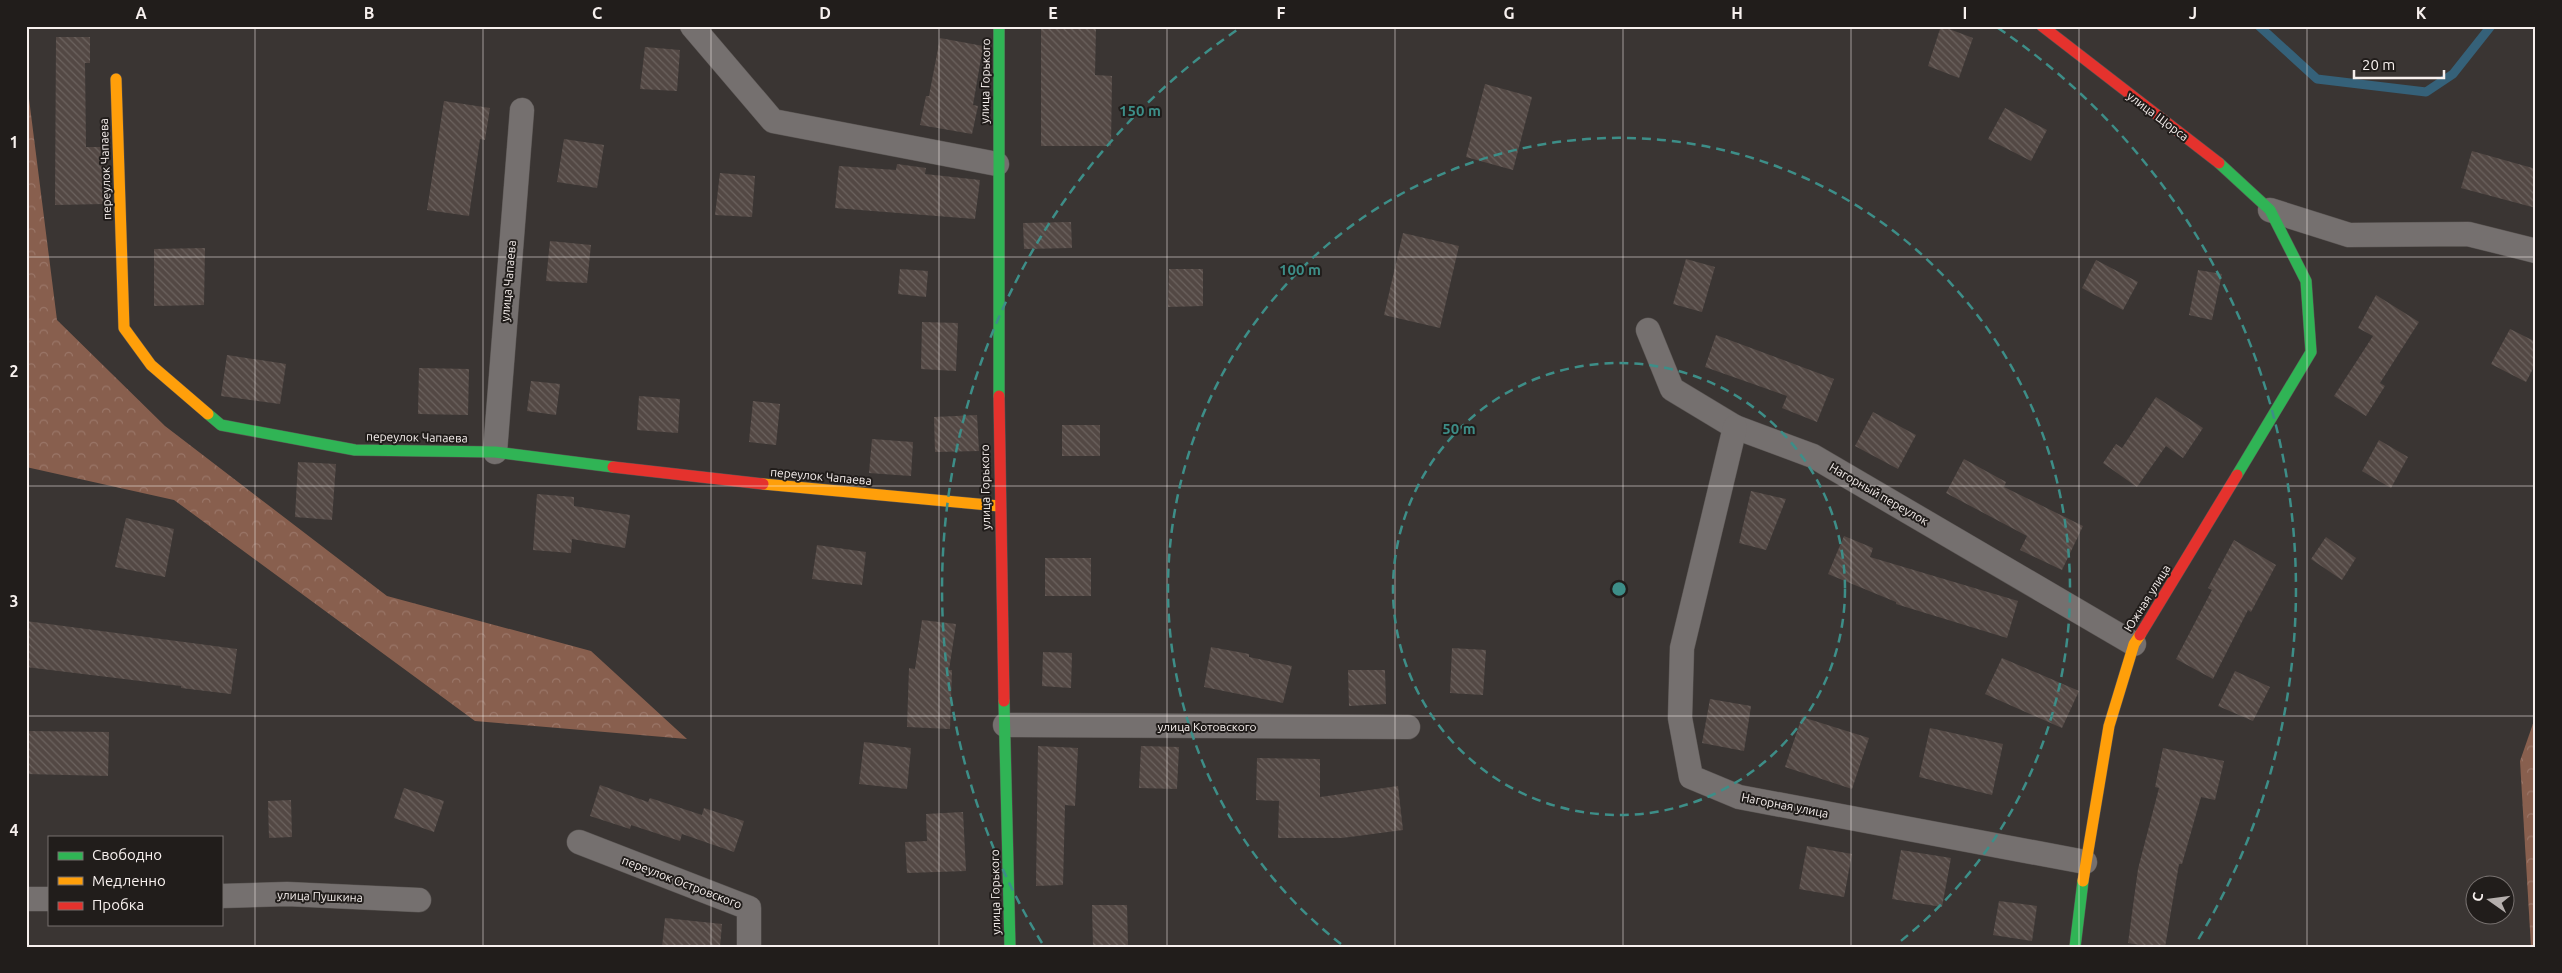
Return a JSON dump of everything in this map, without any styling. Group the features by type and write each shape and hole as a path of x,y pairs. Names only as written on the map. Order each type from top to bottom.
{"street":[{"path":"692,26 773,121 997,164"},
{"name":"улица Горького","path":"999,26 997,164 999,506 1010,947"},
{"name":"улица Щорса","path":"2042,26 2208,153 2270,210 2306,281 2311,352"},
{"name":"переулок Чапаева","path":"116,79 124,328 152,365 221,425 355,450 495,452 700,478 999,506"},
{"name":"улица Чапаева","path":"495,452 522,110"},
{"name":"улица Щорса","path":"2270,210 2350,236 2468,234 2536,251"},
{"name":"Нагорный переулок","path":"1648,330 1672,389 1735,427 1814,456 2134,644"},
{"name":"Южная улица","path":"2076,947 2085,862 2109,726 2134,644 2311,352"},
{"name":"Нагорная улица","path":"1735,427 1682,648 1680,718 1691,777 1739,797 2085,862"},
{"name":"улица Котовского","path":"1005,725 1408,727"},
{"name":"переулок Островского","path":"579,842 749,908 748,947"},
{"name":"улица Пушкина","path":"222,896 287,894 419,900"},
{"path":"26,899 48,899"}],"green space":[{"path":"26,75 57,320 165,426 387,596 591,651 687,739 475,721 174,500 26,467"},
{"path":"2536,715 2536,947 2531,947 2520,761"}],"building":[{"path":"1041,26 1096,26 1095,75 1112,76 1111,146 1041,146"},
{"path":"1941,26 1973,38 1959,78 1928,66"},
{"path":"56,37 90,37 90,63 85,63 86,147 103,147 104,204 55,205"},
{"path":"940,38 983,46 973,105 978,106 972,134 920,125 926,96 929,96"},
{"path":"645,47 680,50 677,91 640,89"},
{"path":"1485,84 1532,97 1513,170 1466,157"},
{"path":"444,101 490,108 485,140 480,139 469,216 427,210"},
{"path":"2005,108 2047,130 2031,161 1988,139"},
{"path":"564,139 604,145 597,188 557,182"},
{"path":"2472,151 2536,169 2536,208 2461,188"},
{"path":"897,164 926,168 925,174 980,180 975,219 835,208 839,166 896,170"},
{"path":"720,173 755,176 752,217 715,215"},
{"path":"1071,222 1072,248 1024,249 1023,223"},
{"path":"1403,233 1459,246 1440,328 1384,315"},
{"path":"550,241 591,245 587,283 546,281"},
{"path":"205,248 204,305 154,306 154,249"},
{"path":"1686,259 1715,267 1702,312 1673,304"},
{"path":"2096,260 2138,282 2123,310 2082,288"},
{"path":"900,269 928,271 926,297 898,294"},
{"path":"1169,269 1203,269 1203,306 1168,307"},
{"path":"2198,270 2222,274 2212,320 2189,315"},
{"path":"2376,295 2419,322 2380,383 2385,386 2366,416 2334,396 2373,336 2358,328"},
{"path":"922,322 958,323 956,371 921,369"},
{"path":"2510,329 2536,342 2536,363 2526,382 2491,364"},
{"path":"1716,335 1834,379 1817,422 1782,408 1787,396 1705,367"},
{"path":"227,355 286,364 280,404 221,396"},
{"path":"419,368 469,369 468,415 418,414"},
{"path":"531,381 560,384 556,415 527,411"},
{"path":"639,396 680,399 678,433 637,430"},
{"path":"2156,397 2203,428 2183,458 2166,446 2137,487 2103,463 2116,444 2122,448"},
{"path":"753,401 780,404 776,445 749,442"},
{"path":"1873,412 1916,435 1898,469 1855,446"},
{"path":"977,415 979,451 935,452 934,417"},
{"path":"1062,425 1100,425 1100,456 1062,456"},
{"path":"872,439 913,442 911,476 869,473"},
{"path":"2379,440 2408,457 2391,488 2362,471"},
{"path":"1964,459 2006,482 2004,487 2083,526 2062,570 2020,550 2027,536 1946,493"},
{"path":"298,462 336,464 332,520 295,517"},
{"path":"1751,491 1786,499 1766,550 1739,543"},
{"path":"537,494 574,497 574,506 630,515 625,548 572,539 571,553 533,550"},
{"path":"126,518 174,529 165,577 115,567"},
{"path":"1844,536 1873,548 1870,557 2018,601 2007,638 1896,604 1896,602 1828,574"},
{"path":"2326,537 2356,558 2342,580 2311,559"},
{"path":"2234,540 2276,565 2251,612 2248,610 2213,679 2176,659 2212,590 2208,588"},
{"path":"817,545 866,552 862,585 812,579"},
{"path":"1045,558 1091,558 1091,596 1045,596"},
{"path":"922,620 956,624 949,670 952,670 950,729 907,727 909,668 915,669"},
{"path":"26,621 237,649 231,694 26,667"},
{"path":"1211,647 1249,654 1249,657 1292,666 1283,703 1204,687"},
{"path":"1452,648 1486,650 1483,695 1450,693"},
{"path":"1043,652 1072,653 1071,688 1042,686"},
{"path":"2002,658 2079,691 2062,728 1985,694"},
{"path":"1348,670 1385,670 1386,704 1349,706"},
{"path":"2235,671 2270,687 2253,721 2218,706"},
{"path":"1710,699 1751,706 1744,751 1702,743"},
{"path":"1802,717 1869,738 1852,789 1785,767"},
{"path":"1930,728 2003,744 1992,795 1919,777"},
{"path":"26,731 109,732 108,776 26,774"},
{"path":"864,742 911,748 907,789 859,784"},
{"path":"1038,746 1078,748 1075,806 1065,805 1063,885 1036,886"},
{"path":"1141,746 1179,747 1177,789 1139,788"},
{"path":"2163,748 2224,761 2215,800 2201,797 2182,864 2179,864 2165,947 2152,947 2128,943 2138,869 2159,788 2155,787"},
{"path":"1257,758 1320,759 1320,797 1398,786 1403,830 1342,838 1278,838 1279,801 1256,800"},
{"path":"600,785 648,802 650,798 702,815 704,808 744,821 734,852 682,834 680,841 631,825 630,829 590,816"},
{"path":"404,788 444,801 434,832 394,818"},
{"path":"291,800 292,837 269,838 268,801"},
{"path":"963,812 966,871 907,873 905,842 927,841 926,814"},
{"path":"1807,846 1852,854 1844,897 1799,889"},
{"path":"1901,850 1951,858 1942,907 1892,899"},
{"path":"1999,901 2037,906 2032,941 1993,935"},
{"path":"1092,905 1127,905 1128,947 1093,947"},
{"path":"665,918 722,924 720,947 662,947"}],"waterway":[{"path":"2259,26 2317,79 2426,92 2453,74 2491,26"}],"traffic: fast":[{"path":"999,26 999,396"},
{"path":"2219,163 2270,210 2306,281 2311,352 2237,475"},
{"path":"208,414 221,425 355,450 495,452 613,467"},
{"path":"1004,701 1010,947"},
{"path":"2075,947 2083,881"}],"traffic: slow":[{"path":"116,79 124,328 151,365 208,414"},
{"path":"763,484 999,506"},
{"path":"2083,881 2109,726 2134,644 2140,635"}],"traffic: jam":[{"path":"2042,26 2219,163"},
{"path":"999,396 1004,701"},
{"path":"613,467 763,484"},
{"path":"2140,635 2237,475"}]}
